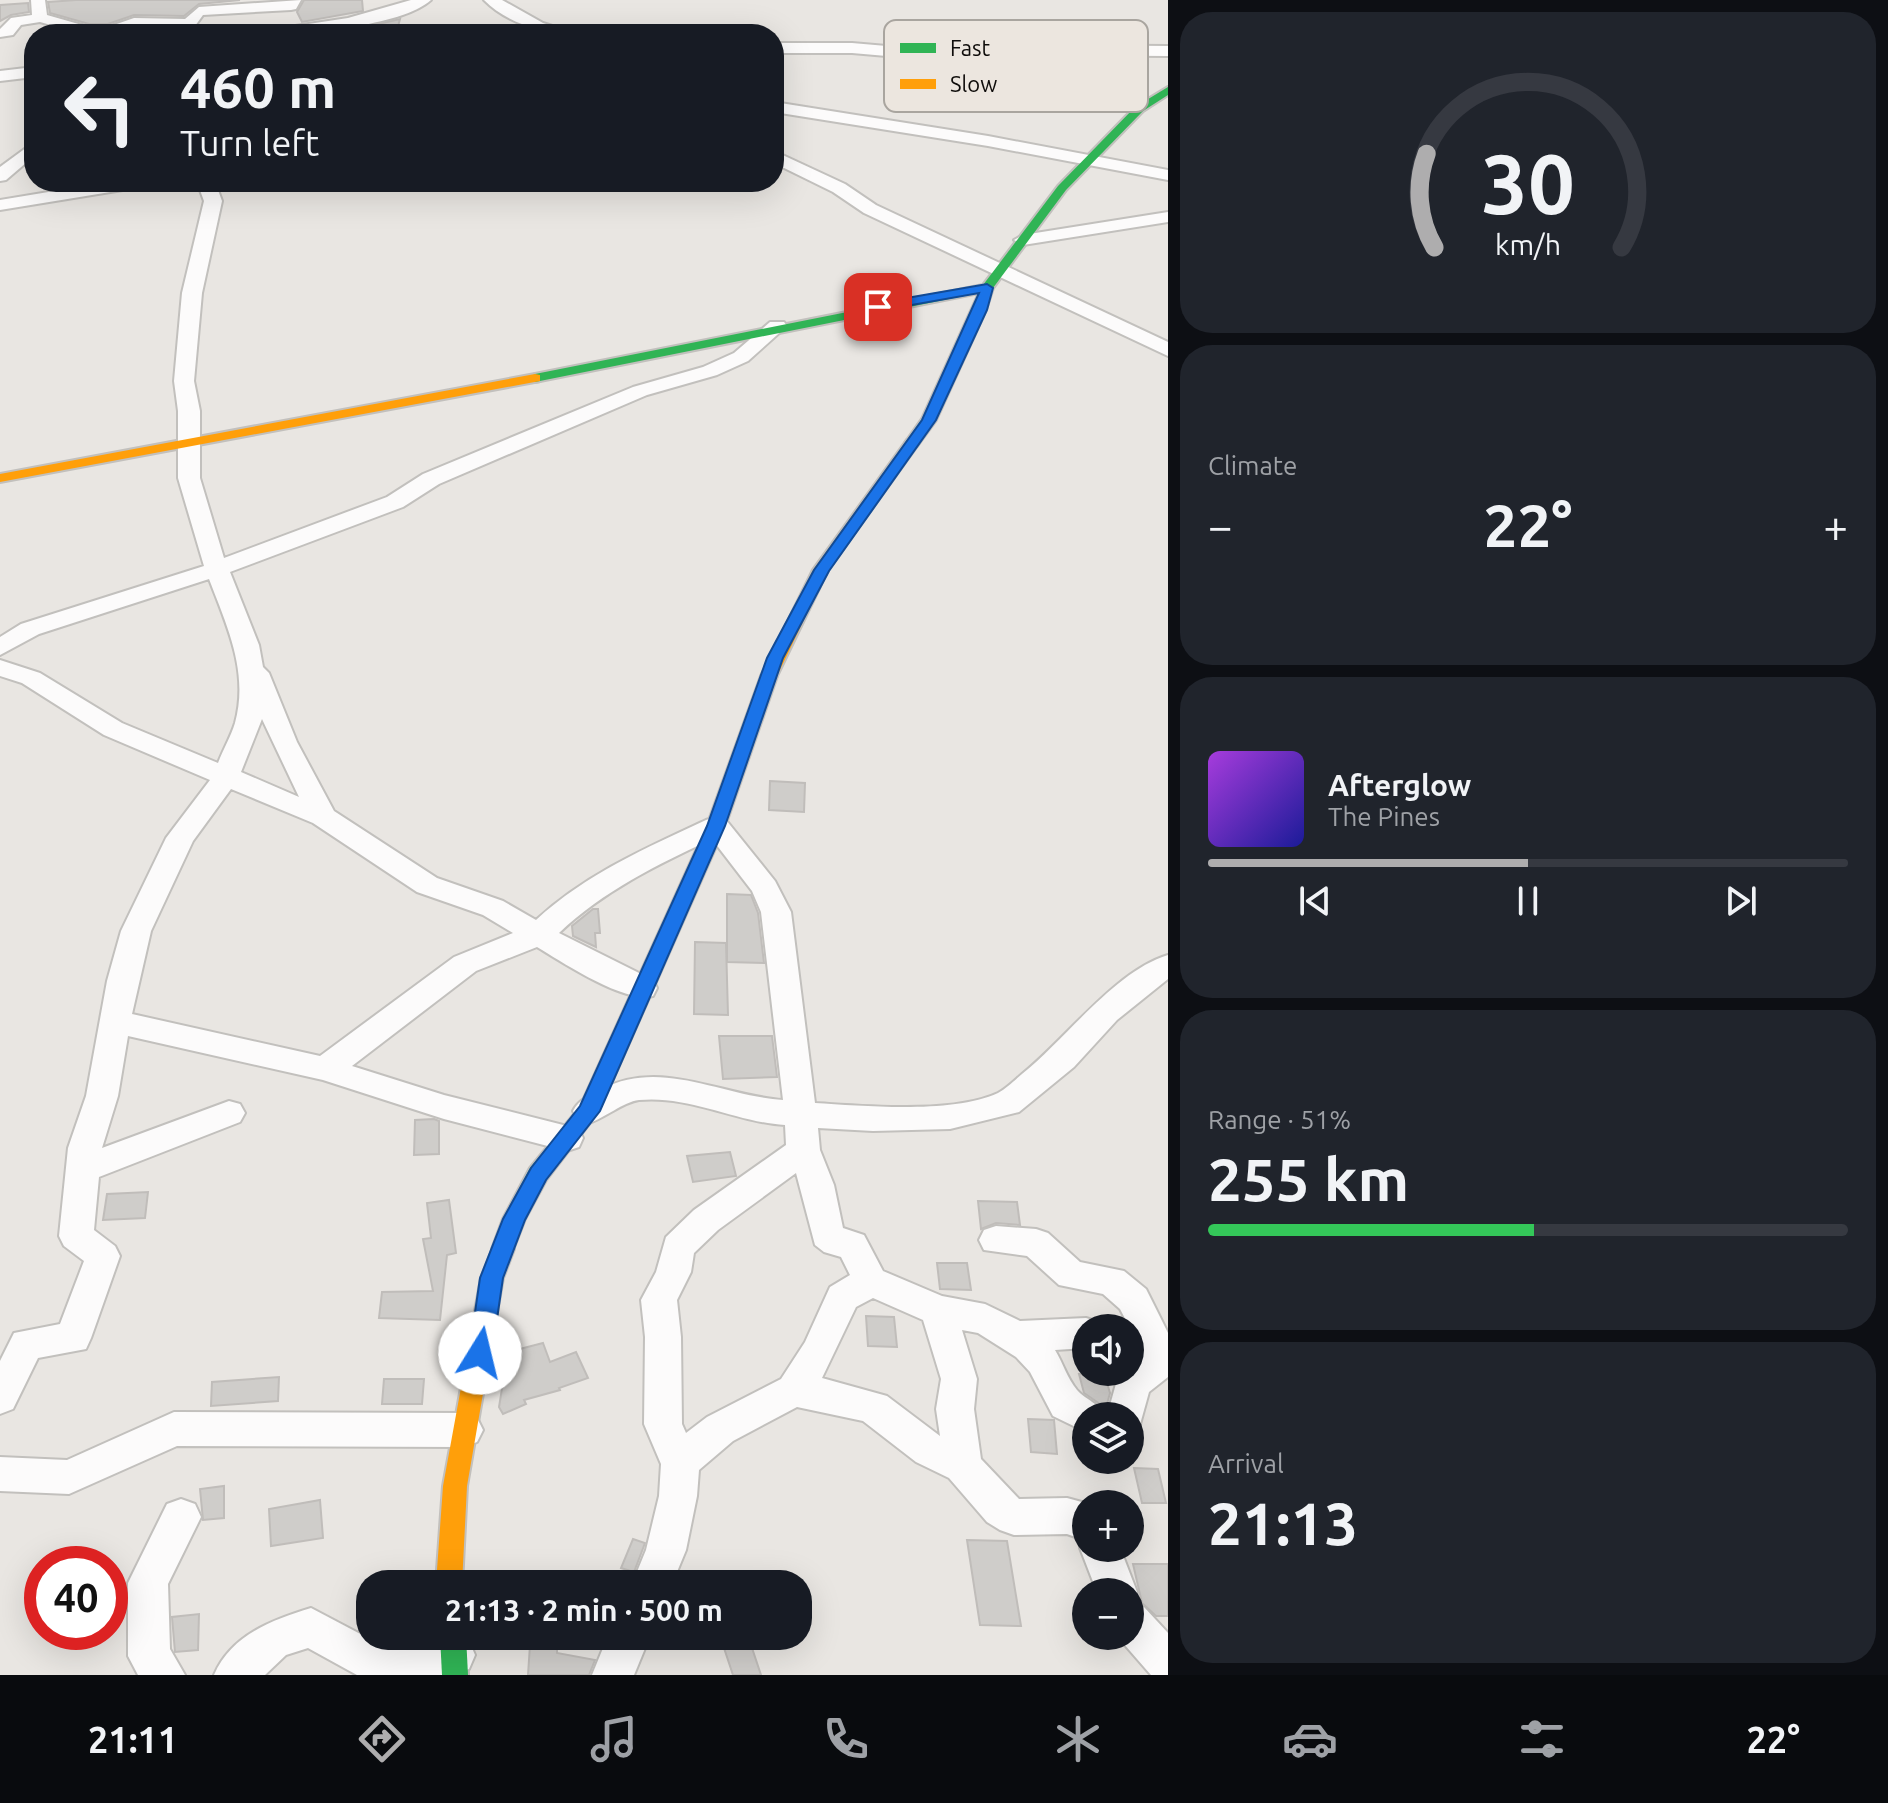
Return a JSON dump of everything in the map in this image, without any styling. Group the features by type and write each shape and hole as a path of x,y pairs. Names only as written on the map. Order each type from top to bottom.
{"street":[{"path":"38,0 40,18"},
{"path":"335,24 398,12 424,0"},
{"path":"491,0 534,24"},
{"path":"188,24 199,11 292,3 317,24"},
{"path":"0,33 8,32 16,21 40,18 63,24"},
{"path":"129,24 151,24"},
{"path":"784,48 884,51"},
{"path":"1148,51 1168,51"},
{"path":"0,76 24,73"},
{"path":"1148,103 1168,90"},
{"path":"784,108 884,123 1168,175"},
{"path":"450,1570 455,1486 492,1278 514,1219 538,1174 589,1111 716,826 775,658 821,570 925,427 980,310 987,288 1062,188 1136,112"},
{"path":"0,176 24,156"},
{"path":"784,161 839,188 870,209 1168,350"},
{"path":"0,205 80,192"},
{"path":"210,192 213,201 192,293 186,357 189,478 206,542 248,654 284,742 323,817"},
{"path":"1023,240 1168,217"},
{"path":"0,478 407,403 777,326 987,288"},
{"path":"0,648 30,629 217,568 395,502 431,479 640,391 710,371 741,357 777,326"},
{"path":"0,1398 27,1344 73,1338 103,1256 76,1236 83,1169 117,1022 122,981 136,931 180,838 225,778 248,723 253,685 248,654"},
{"path":"0,668 31,678 113,729 323,817 427,885 493,908 590,964 642,988"},
{"path":"325,1069 465,964 539,934 567,908 628,868 716,826"},
{"path":"716,826 765,888 776,912 780,963 797,1074 801,1133 817,1185 827,1235 836,1242 852,1245 871,1281 938,1310 985,1319 1016,1336 1038,1353 1053,1388 1072,1410"},
{"path":"658,1570 666,1550 678,1496 680,1464 663,1424 663,1337 659,1300 673,1272 678,1247 801,1133 873,1119 950,1117 1008,1103 1063,1059 1106,1012 1168,966"},
{"path":"117,1022 325,1069 444,1107 567,1138"},
{"path":"589,1111 628,1090 647,1088 692,1092 759,1111 801,1133"},
{"path":"83,1169 229,1113"},
{"path":"996,1240 1036,1243 1071,1275 1112,1281 1133,1299 1150,1337 1154,1368 1132,1384 1129,1402"},
{"path":"680,1464 720,1429 794,1390 819,1351 843,1297 871,1281"},
{"path":"938,1310 959,1379 955,1409 963,1466"},
{"path":"1016,1336 1072,1334"},
{"path":"794,1390 823,1394 874,1408 929,1450 963,1466 1001,1509 1014,1517 1072,1517"},
{"path":"0,1474 69,1477 174,1429 464,1430"},
{"path":"164,1675 149,1656 148,1583 181,1517"},
{"path":"235,1675 274,1639 311,1628 362,1657 454,1655"},
{"path":"1144,1636 1168,1663"},
{"path":"613,1675 623,1650"}],"building":[{"path":"240,0 199,4 184,16 134,15 108,24 89,24 50,13 48,2"},
{"path":"304,0 362,0 363,11 302,22 297,12"},
{"path":"28,3 29,12 11,15 0,21 0,5"},
{"path":"400,19 399,24 378,24"},
{"path":"770,781 805,783 804,812 769,810"},
{"path":"727,894 751,895 758,913 764,963 727,962"},
{"path":"593,909 598,909 600,933 595,933 596,947 573,936 572,926"},
{"path":"695,942 726,943 728,1015 694,1014"},
{"path":"719,1036 772,1036 777,1077 723,1079"},
{"path":"415,1120 439,1121 439,1154 414,1155"},
{"path":"730,1152 736,1176 693,1182 687,1156"},
{"path":"148,1192 145,1218 103,1220 107,1194"},
{"path":"449,1200 456,1253 447,1255 440,1320 379,1318 382,1292 433,1291 423,1239 431,1238 427,1203"},
{"path":"978,1201 1017,1202 1020,1225 996,1223 981,1229"},
{"path":"937,1263 967,1263 971,1290 940,1289"},
{"path":"866,1316 894,1317 897,1347 868,1346"},
{"path":"543,1343 550,1362 576,1352 588,1378 524,1400 526,1404 503,1414 499,1407 508,1352"},
{"path":"279,1377 278,1401 211,1406 212,1382"},
{"path":"384,1379 424,1379 422,1404 382,1404"},
{"path":"1082,1386 1108,1386 1110,1393 1108,1402 1097,1402 1084,1393"},
{"path":"1028,1419 1054,1420 1057,1454 1031,1452"},
{"path":"1144,1468 1158,1469 1166,1503 1144,1503 1144,1490 1139,1490 1135,1474 1144,1474"},
{"path":"224,1486 224,1518 203,1520 200,1489"},
{"path":"320,1500 323,1538 271,1546 269,1509"},
{"path":"633,1539 645,1543 635,1570 621,1568"},
{"path":"967,1540 1007,1541 1021,1626 980,1625"},
{"path":"1133,1564 1168,1564 1168,1616 1156,1616 1144,1605 1144,1578 1136,1578"},
{"path":"199,1614 198,1650 175,1652 172,1617"},
{"path":"530,1650 557,1650 557,1653 595,1660 589,1675 528,1675"},
{"path":"725,1650 753,1650 761,1675 733,1675"}],"traffic: fast":[{"path":"1148,103 1168,90"},
{"path":"912,443 929,420 980,310 987,288 1062,188 1136,112"},
{"path":"535,378 987,288"},
{"path":"503,1249 514,1219 538,1174 589,1111 716,826 769,676"},
{"path":"454,1650 455,1675"}],"traffic: slow":[{"path":"0,478 535,378"},
{"path":"769,676 821,570 912,443"},
{"path":"450,1570 455,1486 492,1278 503,1249"}],"route":[{"path":"480,1353 492,1278 514,1219 538,1174 589,1111 657,952 716,826 775,658 821,570 921,434 980,310 987,288 878,307"}]}
